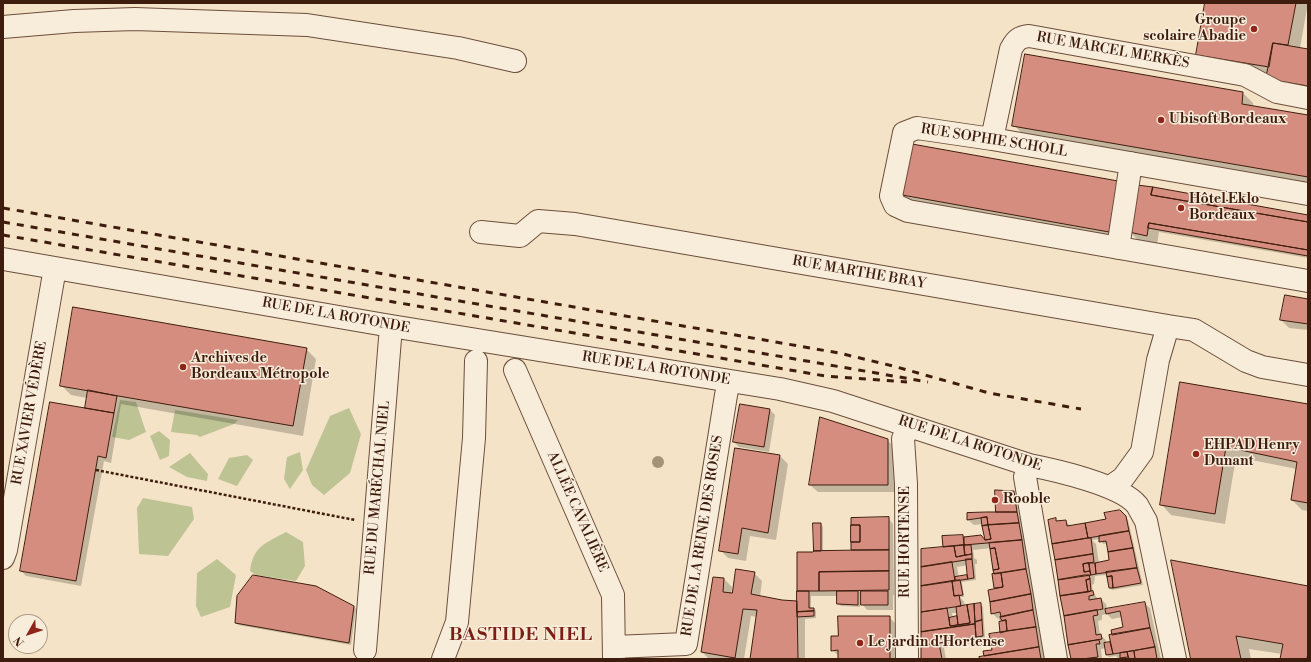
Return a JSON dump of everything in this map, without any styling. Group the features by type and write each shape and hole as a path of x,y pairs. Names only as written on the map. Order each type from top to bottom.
{"street":[{"path":"3,27 74,21 135,19 307,24 458,48 515,61"},
{"name":"RUE MARCEL MERKÈS","path":"992,139 1011,49 1015,41 1021,37 1029,36 1245,75 1277,92 1308,98"},
{"name":"RUE SOPHIE SCHOLL","path":"1308,194 992,139 917,128 904,133 891,196 895,205 908,211 1308,281"},
{"path":"1118,248 1131,163"},
{"name":"RUE MARTHE BRAY","path":"481,232 520,236 538,221 575,224 1194,330 1246,361 1262,367 1308,375"},
{"name":"RUE DE LA ROTONDE","path":"3,259 391,326 780,389 833,401 1029,465 1053,470 1110,487 1124,494 1136,504 1146,521 1175,659"},
{"name":"RUE XAVIER VÉDÈRE","path":"3,558 6,550 55,268"},
{"name":"RUE DU MARÉCHAL NIEL","path":"365,650 391,326"},
{"path":"1110,487 1123,478 1142,452 1158,360 1168,326"},
{"path":"443,659 457,622 474,438 476,361"},
{"name":"ALLÉE CAVALIÈRE","path":"515,370 613,595 614,653"},
{"name":"RUE DE LA REINE DES ROSES","path":"614,653 686,644 724,403 729,381"},
{"name":"RUE HORTENSE","path":"907,659 906,484 903,439 908,425"},
{"path":"1029,465 1025,477 1056,659"}],"path":[{"path":"96,470 375,524"}],"green space":[{"path":"120,400 136,402 146,432 129,440 112,437"},
{"path":"349,408 361,434 350,473 324,495 312,485 306,470 330,416"},
{"path":"175,410 238,420 234,424 200,437 197,435 171,432"},
{"path":"159,431 170,440 169,456 160,460 150,436"},
{"path":"300,452 303,470 290,489 284,479 287,457"},
{"path":"190,453 208,474 207,481 187,477 169,467"},
{"path":"247,455 253,460 237,486 218,479 229,458"},
{"path":"143,498 192,507 194,519 168,556 139,554 137,508"},
{"path":"286,532 303,542 305,566 296,581 256,575 250,571 257,551 262,546"},
{"path":"217,559 236,575 230,607 201,617 196,606 197,573"}],"building":[{"name":"Groupe scolaire Abadie","path":"1205,3 1296,3 1288,45 1273,43 1269,67 1196,55"},
{"path":"1273,43 1308,49 1308,86 1266,79"},
{"name":"Ubisoft Bordeaux","path":"1025,54 1243,92 1242,104 1308,115 1308,177 1012,126"},
{"path":"912,144 1118,181 1109,232 902,195"},
{"name":"Hôtel Eklo Bordeaux","path":"1137,185 1153,187 1151,195 1308,222 1308,250 1149,223 1147,236 1129,232"},
{"path":"1153,187 1308,215 1308,222 1151,195"},
{"path":"1149,223 1308,250 1308,256 1148,228"},
{"path":"1285,295 1308,299 1308,324 1280,320"},
{"name":"Archives de Bordeaux Métropole","path":"73,307 307,348 293,426 60,386"},
{"name":"EHPAD Henry Dunant","path":"1180,382 1308,404 1308,503 1291,500 1297,462 1226,447 1215,514 1160,505"},
{"path":"88,390 117,396 114,413 85,408"},
{"path":"50,402 114,413 106,458 98,456 76,581 20,571"},
{"path":"740,404 770,409 764,447 733,442"},
{"path":"820,417 888,439 888,485 809,485"},
{"path":"735,448 780,455 768,533 742,528 738,554 719,551"},
{"path":"995,490 1014,491 1017,512 996,512"},
{"path":"1120,510 1126,516 1129,531 1088,538 1085,523 1106,519 1104,513"},
{"path":"1017,512 1019,523 988,525 987,517 967,520 967,513"},
{"path":"889,517 889,550 851,550 851,542 860,542 860,525 851,525 851,518"},
{"path":"987,517 988,525 982,526 981,518"},
{"path":"1056,518 1056,521 1066,520 1067,526 1085,523 1088,538 1052,544 1048,520"},
{"path":"813,523 821,523 821,551 814,551"},
{"path":"1019,523 1022,540 964,545 964,537 981,535 985,540 991,539 988,525"},
{"path":"851,525 860,525 860,542 851,542"},
{"path":"988,525 991,539 985,540 982,526"},
{"path":"1129,531 1133,548 1108,552 1106,541 1099,542 1099,536"},
{"path":"963,535 964,545 943,547 942,536"},
{"path":"1091,538 1093,554 1055,560 1052,544"},
{"path":"1022,540 1026,569 994,574 993,570 999,569 995,548 990,549 989,543"},
{"path":"964,545 971,545 972,554 965,555"},
{"path":"964,545 965,555 956,557 954,546"},
{"path":"954,546 956,557 972,554 972,559 921,567 921,549"},
{"path":"995,548 999,569 993,570 990,549"},
{"path":"1133,548 1137,568 1096,574 1095,563 1109,560 1108,552"},
{"path":"889,550 889,571 819,572 819,591 797,591 797,552"},
{"path":"1093,554 1094,562 1083,564 1084,572 1090,571 1091,575 1058,580 1055,560"},
{"path":"966,559 972,559 974,578 968,579"},
{"path":"1171,560 1308,586 1307,659 1280,659 1283,644 1236,636 1241,659 1191,659"},
{"path":"952,562 955,581 921,586 921,567"},
{"path":"1089,563 1090,571 1084,572 1083,564"},
{"path":"1089,563 1095,563 1096,574 1091,575"},
{"path":"1137,568 1141,583 1113,588 1112,576 1107,577 1106,572"},
{"path":"736,569 755,572 751,594 782,600 797,601 798,659 750,659 757,610 743,609 735,658 701,652 713,577 724,578 723,592 732,593"},
{"path":"1026,569 1031,594 990,602 988,590 1003,587 1001,573"},
{"path":"889,571 889,590 819,591 819,572"},
{"path":"1001,573 1003,587 994,588 992,574"},
{"path":"253,575 316,586 354,606 349,643 235,623 237,596"},
{"path":"967,575 968,579 955,581 955,577"},
{"path":"1089,575 1090,579 1086,580 1088,592 1060,596 1058,580"},
{"path":"1112,576 1113,588 1109,588 1107,577"},
{"path":"1090,579 1091,591 1088,592 1086,580"},
{"path":"960,580 963,595 954,596 952,581"},
{"path":"952,581 954,596 959,595 961,606 921,612 921,586"},
{"path":"797,591 809,591 809,608 814,608 814,611 797,612"},
{"path":"837,591 858,591 858,605 837,604"},
{"path":"861,591 888,591 888,605 861,605"},
{"path":"1093,591 1094,595 1089,596 1089,600 1101,598 1103,609 1064,616 1060,596"},
{"path":"1031,594 1033,610 1001,617 1000,612 991,614 990,602"},
{"path":"1145,602 1150,628 1112,635 1111,630 1123,627 1120,611 1106,614 1105,609"},
{"path":"981,603 982,620 975,622 974,604"},
{"path":"974,604 975,624 921,632 921,612 947,608 950,626 970,623 967,605"},
{"path":"967,605 970,623 958,625 956,607"},
{"path":"1033,610 1036,627 1007,631 1006,620 1002,621 1000,617"},
{"path":"1097,610 1098,615 1093,616 1096,635 1101,634 1102,639 1068,645 1064,616"},
{"path":"814,611 814,616 797,617 797,612"},
{"name":"Le jardin d'Hortense","path":"838,616 890,616 890,659 838,659 838,650 831,651 831,636 838,636"},
{"path":"957,616 958,625 950,626 949,618"},
{"path":"982,620 983,636 976,637 975,622"},
{"path":"1006,620 1007,631 1000,633 999,622"},
{"path":"975,624 976,637 921,646 921,632"},
{"path":"1036,627 1039,647 984,656 983,651 992,650 989,634"},
{"path":"1150,628 1155,647 1113,654 1109,635"},
{"path":"1099,640 1100,644 1096,644 1098,657 1071,659 1068,645"},
{"path":"1110,642 1113,654 1106,655 1104,643"},
{"path":"939,643 942,659 921,659 921,646"},
{"path":"1039,647 1041,659 980,659 979,657"},
{"path":"1155,647 1157,659 1135,659 1134,651"},
{"path":"1134,651 1135,659 1129,659 1127,652"},
{"path":"1127,652 1128,657 1120,658 1120,653"}],"railway":[{"path":"3,208 839,353 893,366 989,393 1081,409"},
{"path":"3,222 928,382"},
{"path":"3,235 825,376 907,382"}],"place":[{"name":"Groupe scolaire Abadie","path":"1254,29"},
{"name":"Ubisoft Bordeaux","path":"1161,120"},
{"name":"Hôtel Eklo Bordeaux","path":"1181,208"},
{"name":"Archives de Bordeaux Métropole","path":"183,367"},
{"name":"EHPAD Henry Dunant","path":"1196,454"},
{"name":"Rooble","path":"995,500"},
{"name":"Le jardin d'Hortense","path":"860,643"}],"district":[{"name":"BASTIDE NIEL","path":"521,636"}]}
